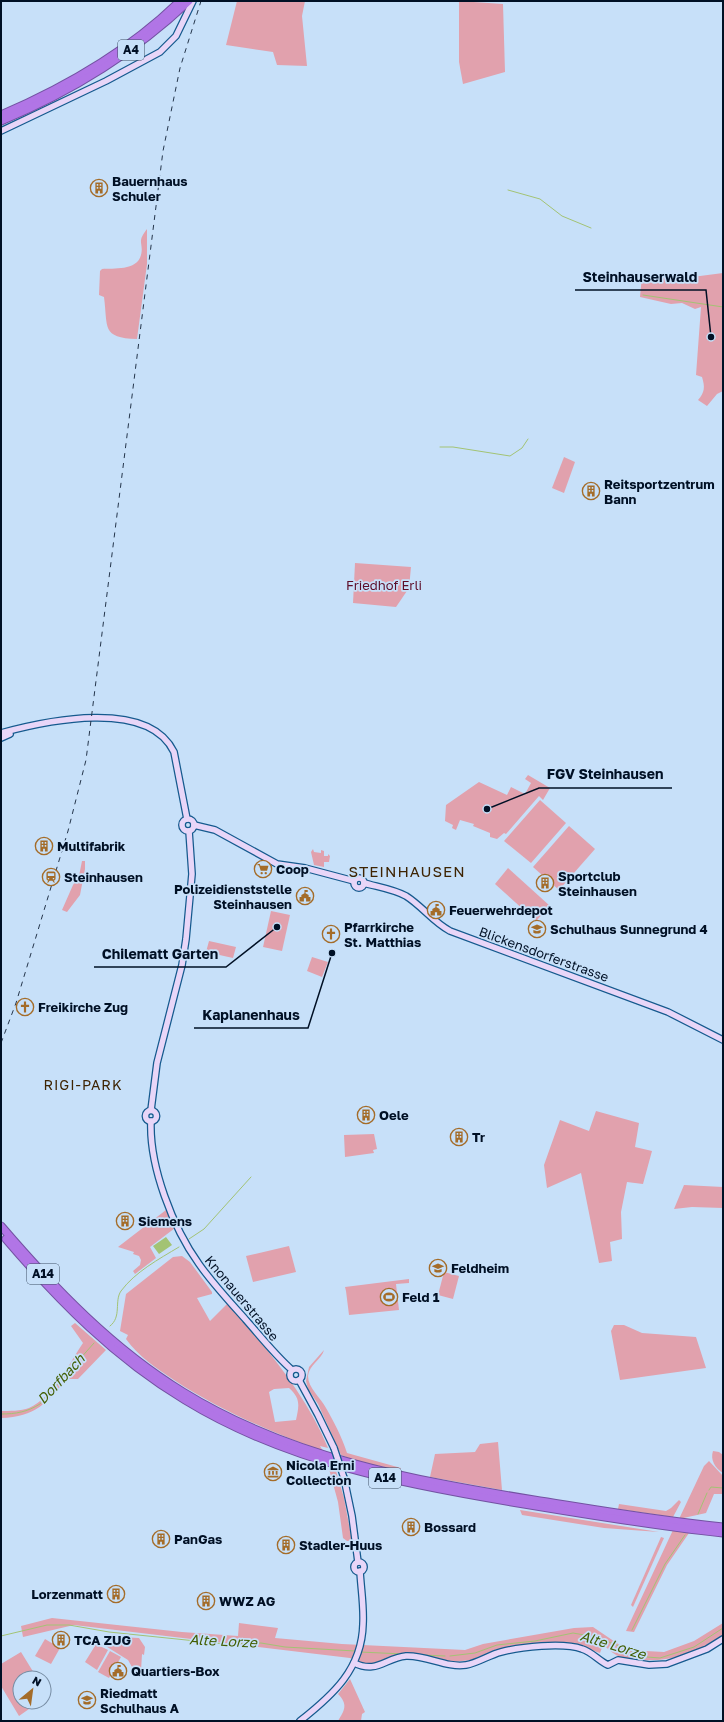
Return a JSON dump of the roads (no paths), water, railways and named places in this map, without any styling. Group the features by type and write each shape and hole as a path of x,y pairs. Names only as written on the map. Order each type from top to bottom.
{"highway":[{"name":"A4","path":"1,115 57,88 104,61 147,30 180,1"},
{"name":"A4","path":"1,121 51,98 104,69 191,3"},
{"name":"A14","path":"1,1226 72,1303 132,1356 196,1400 266,1435 330,1458 421,1480 631,1516 723,1527"},
{"name":"A14","path":"1,1233 64,1304 125,1358 159,1384 200,1409 268,1442 352,1470 429,1488 626,1521 723,1533"}],"street":[{"path":"1,131 106,81 160,52 176,36 191,3"},
{"path":"1,735 22,728 60,720 89,718 122,720 141,725 159,734 169,743 174,752 187,819"},
{"path":"187,819 192,821 194,825 193,829 189,831 185,830 182,826 183,822 187,819"},
{"name":"Blickensdorferstrasse","path":"194,825 215,830 277,864 312,869 354,881 354,885 358,888 362,887 364,883 391,890 405,896 435,921 450,931 680,1017 723,1040"},
{"name":"Knonauerstrasse","path":"189,831 192,874 186,939 182,964 157,1064 150,1110 145,1116 151,1121 155,1161 162,1188 188,1248 209,1278 273,1351 292,1370"},
{"path":"299,1380 293,1380 290,1377 292,1370 296,1368 301,1371 301,1377 299,1380 334,1448 344,1478 352,1516 358,1562 364,1566 360,1571 364,1618 361,1640 355,1661 334,1692 300,1721"},
{"path":"355,1661 364,1667 374,1667 399,1657 408,1656 456,1665 467,1665 502,1652 561,1645 587,1650 608,1665 618,1660 662,1665 707,1649 723,1639"}],"waterway":[{"path":"508,190 540,199 562,216 591,228"},
{"path":"643,295 723,307"},
{"path":"440,447 453,447 510,456 522,448 528,439"},
{"name":"Dorfbach","path":"189,1239 204,1229 251,1177"},
{"name":"Dorfbach","path":"110,1326 116,1318 119,1295 127,1284 148,1266 179,1247"},
{"name":"Dorfbach","path":"1,1414 21,1412 40,1404 94,1343"},
{"path":"709,1490 711,1487 723,1488"},
{"path":"698,1514 707,1493"},
{"path":"632,1630 665,1564 685,1535"},
{"name":"Alte Lorze","path":"1,1636 47,1625 69,1625 109,1632 225,1644 261,1643 285,1647 355,1651"},
{"name":"Alte Lorze","path":"450,1656 475,1653 497,1645 535,1641 573,1633 596,1637 647,1657 660,1658 694,1647 723,1628"},
{"name":"Alte Lorze","path":"360,1652 403,1654"},
{"name":"Alte Lorze","path":"422,1655 445,1656"}],"railway":[{"path":"1,1043 16,1003 68,831 86,760 163,151 180,68 201,1"}],"place":[{"name":"Bauernhaus Schuler","path":"99,188"},
{"name":"Steinhauserwald","path":"711,337"},
{"name":"Reitsportzentrum Bann","path":"591,491"},
{"name":"FGV Steinhausen","path":"487,809"},
{"name":"Multifabrik","path":"44,846"},
{"name":"Coop","path":"263,869"},
{"name":"Steinhausen","path":"51,877"},
{"name":"Sportclub Steinhausen","path":"545,883"},
{"name":"Polizeidienststelle Steinhausen","path":"305,896"},
{"name":"Feuerwehrdepot","path":"436,910"},
{"name":"Chilematt Garten","path":"277,927"},
{"name":"Schulhaus Sunnegrund 4","path":"537,929"},
{"name":"Pfarrkirche St. Matthias","path":"331,934"},
{"name":"Kaplanenhaus","path":"332,953"},
{"name":"Freikirche Zug","path":"25,1007"},
{"name":"Oele","path":"366,1115"},
{"name":"Tr","path":"459,1137"},
{"name":"Siemens","path":"125,1221"},
{"name":"Feldheim","path":"438,1268"},
{"name":"Feld 1","path":"389,1297"},
{"name":"Nicola Erni Collection","path":"273,1472"},
{"name":"Bossard","path":"411,1527"},
{"name":"PanGas","path":"161,1539"},
{"name":"Stadler-Huus","path":"286,1545"},
{"name":"Lorzenmatt","path":"116,1594"},
{"name":"WWZ AG","path":"206,1601"},
{"name":"TCA ZUG","path":"61,1640"},
{"name":"Quartiers-Box","path":"118,1671"},
{"name":"Riedmatt Schulhaus A","path":"87,1700"}],"district":[{"name":"STEINHAUSEN","path":"407,872"},
{"name":"RIGI-PARK","path":"83,1085"}],"park label":[{"name":"Friedhof Erli","path":"384,585"}]}
